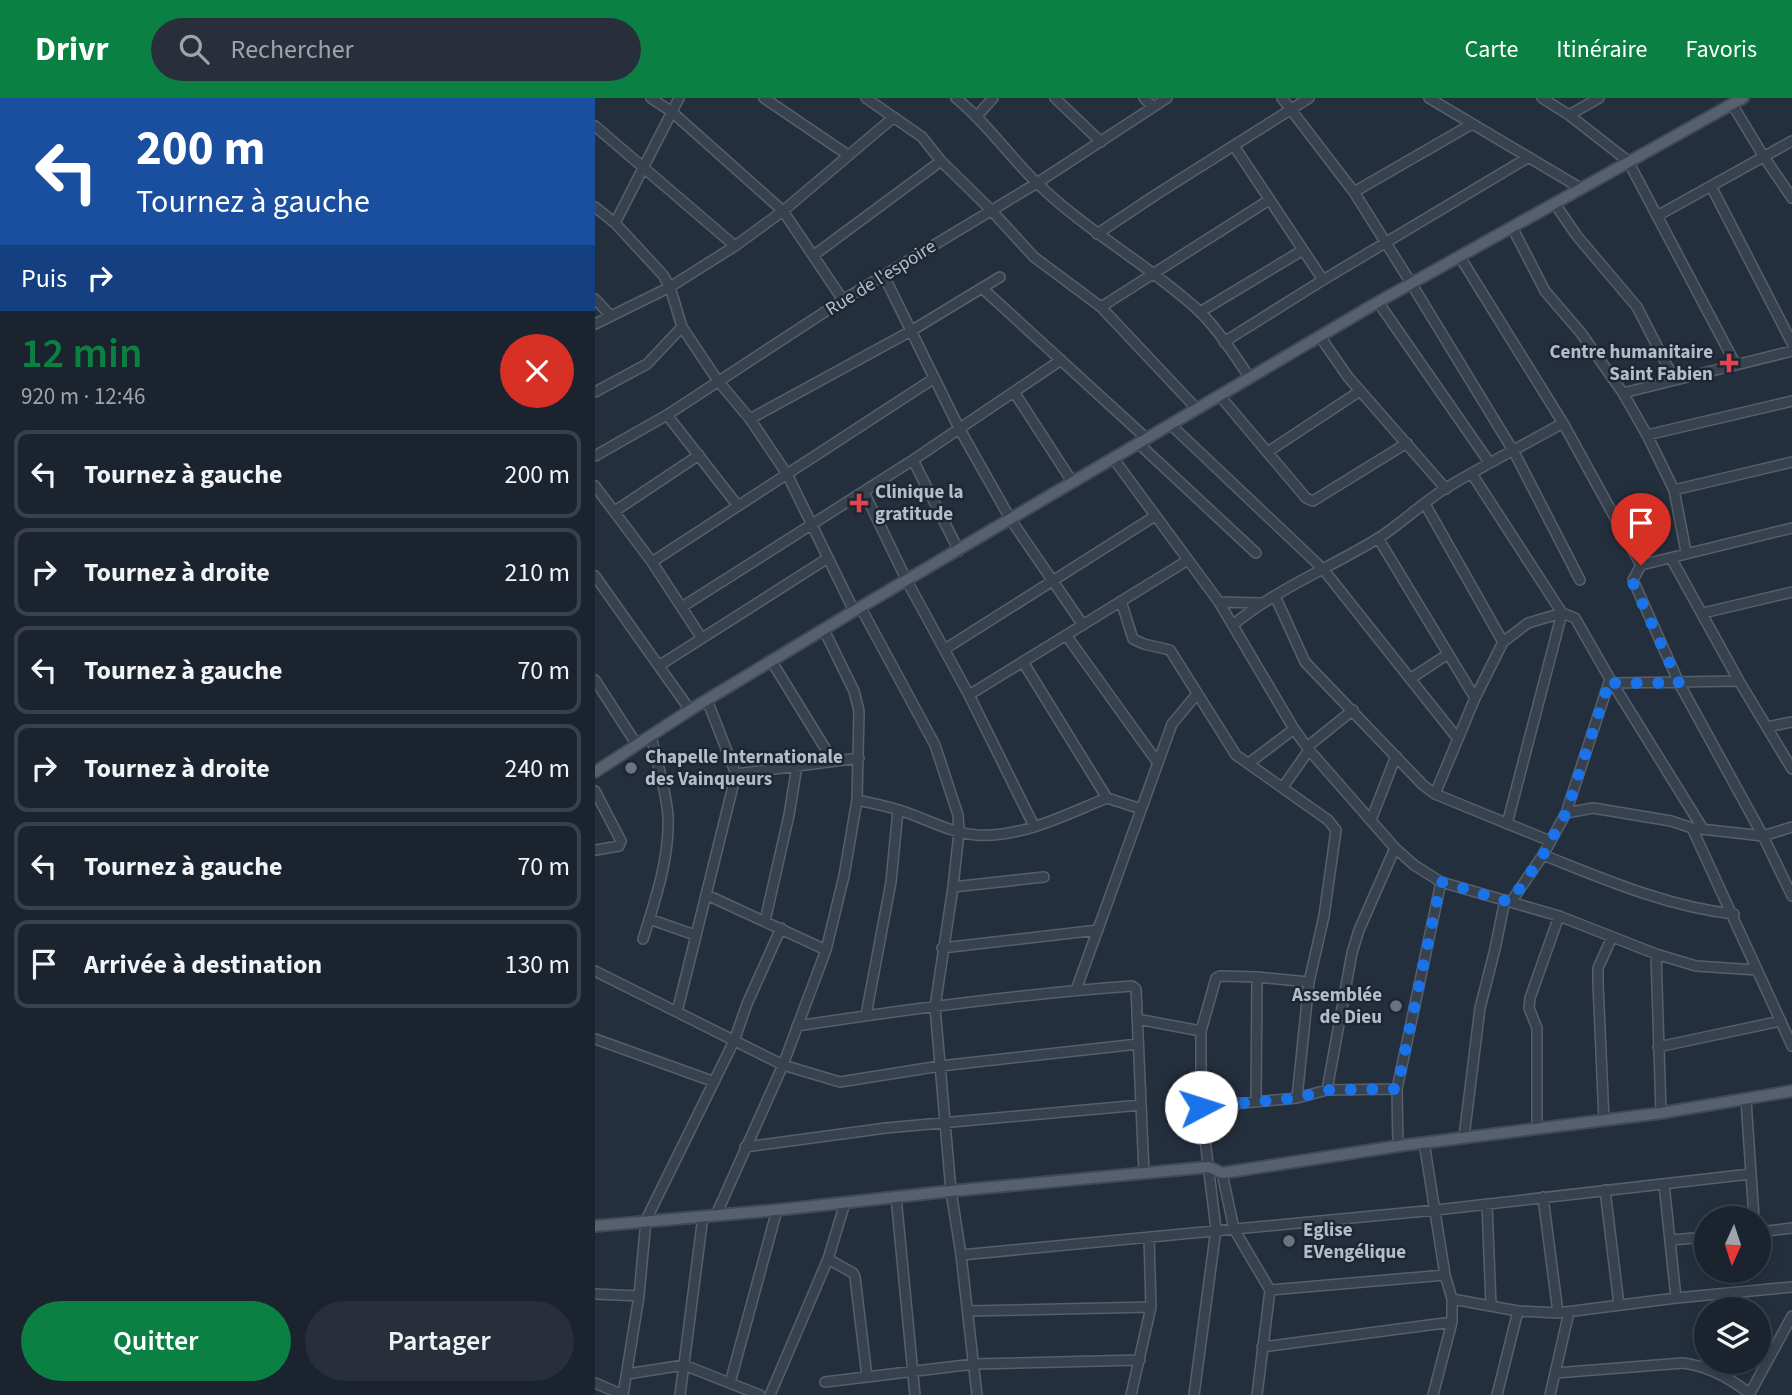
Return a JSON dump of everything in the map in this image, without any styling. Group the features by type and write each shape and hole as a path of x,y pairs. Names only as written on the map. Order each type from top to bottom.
{"main road":[{"path":"595,772 690,710 857,609 1378,302 1743,98"},
{"path":"595,1226 1209,1167 1221,1173 1424,1142 1661,1113 1792,1091"}],"street":[{"path":"651,98 672,112 783,211 843,300"},
{"path":"615,223 678,98"},
{"path":"764,98 848,155"},
{"path":"866,98 922,137 1041,264 1101,307 1196,409"},
{"path":"956,98 978,116 1037,183 1097,234 1154,274 1201,312 1250,378"},
{"path":"978,116 993,98"},
{"path":"1055,98 1101,142"},
{"path":"1144,98 1153,107"},
{"name":"Rue de l'espoire","path":"595,456 667,415 843,300 1037,183 1167,98"},
{"path":"1282,98 1354,191 1411,283 1514,452 1580,580"},
{"path":"1097,234 1309,98"},
{"path":"1429,98 1582,189"},
{"path":"1542,98 1569,115 1628,161 1736,365"},
{"path":"1569,115 1599,98"},
{"path":"1732,104 1792,198"},
{"path":"595,324 670,287 735,246 783,211 894,117"},
{"path":"1354,191 1472,124"},
{"path":"595,126 735,246"},
{"path":"1657,216 1792,141"},
{"path":"1234,146 1323,280"},
{"path":"1224,342 1529,157"},
{"path":"814,255 941,160"},
{"path":"1711,186 1792,343"},
{"path":"1101,307 1269,200"},
{"path":"1555,204 1577,236 1637,307 1674,379"},
{"path":"595,207 647,256 670,287 682,327 787,474 828,558 935,744 954,800 959,832 935,1007 951,1191 977,1395"},
{"path":"1512,227 1545,291 1581,333 1623,393 1647,435 1674,490 1686,552"},
{"path":"1201,312 1303,250"},
{"path":"1460,257 1563,423 1641,565"},
{"path":"884,276 958,428 1011,520 1083,625"},
{"path":"750,419 911,331 1000,278"},
{"path":"982,288 1061,360 1256,553"},
{"path":"595,299 610,315"},
{"path":"1378,302 1489,462"},
{"path":"595,392 647,364 682,327"},
{"path":"1321,338 1348,377 1446,489"},
{"path":"1623,393 1792,351"},
{"path":"683,607 913,460 1061,360"},
{"path":"652,562 933,379"},
{"path":"1269,451 1360,391"},
{"path":"1014,392 1073,483"},
{"path":"1220,396 1306,498 1313,501 1407,443"},
{"path":"1647,435 1792,401"},
{"path":"667,415 738,506"},
{"path":"1234,624 1260,603 1378,538 1489,462 1514,452 1563,423"},
{"path":"1171,425 1323,569 1458,739"},
{"path":"614,511 699,455"},
{"path":"1113,458 1234,624 1294,729 1308,748 1395,848 1415,865 1441,882 1559,916 1656,954 1696,966 1757,970"},
{"path":"913,460 958,551"},
{"path":"1674,490 1792,463"},
{"path":"1472,474 1562,613 1575,618 1697,828 1792,1046"},
{"path":"595,486 652,562 701,637"},
{"path":"864,492 1034,826"},
{"path":"1425,504 1503,642"},
{"path":"945,649 1155,516"},
{"path":"1792,528 1641,565 1633,578 1679,683 1763,836 1792,896"},
{"path":"1378,538 1475,698"},
{"path":"660,665 828,558"},
{"path":"1671,558 1739,681 1792,769"},
{"path":"969,695 1188,560"},
{"path":"595,576 690,710"},
{"path":"1703,613 1792,592"},
{"path":"1275,596 1305,662 1423,785 1435,794 1550,841"},
{"path":"1121,601 1133,639 1170,650 1236,755 1334,824 1336,830 1324,916 1309,982 1297,1098"},
{"path":"1219,602 1260,603"},
{"path":"1435,794 1475,698 1503,642 1528,624 1562,613"},
{"path":"1507,824 1562,613"},
{"path":"716,1214 783,1065 826,950 844,876 857,800 857,701 824,630"},
{"path":"1066,635 1158,763"},
{"path":"1410,679 1448,654"},
{"path":"772,662 833,761"},
{"path":"1023,662 1107,798"},
{"path":"595,680 637,745"},
{"path":"1611,681 1739,681"},
{"path":"1464,1137 1480,1008 1508,901 1543,855 1566,813 1611,681"},
{"path":"1076,990 1175,718 1198,694"},
{"path":"677,1012 736,774 707,700"},
{"path":"1283,787 1308,748 1353,710"},
{"path":"1766,727 1792,722"},
{"path":"1248,763 1294,729"},
{"path":"643,939 663,863 668,825 666,800 651,736"},
{"path":"1371,820 1396,756"},
{"path":"736,774 859,758"},
{"path":"765,921 797,766"},
{"path":"595,791 621,841 619,846 595,850"},
{"path":"857,800 975,835 1005,834 1034,826 1107,798 1141,809"},
{"path":"1566,813 1593,808 1604,809 1697,828 1763,836 1792,827"},
{"path":"866,1016 891,882 898,810"},
{"path":"1327,1090 1352,953 1359,930 1395,848"},
{"path":"1543,855 1621,885 1699,909 1734,914"},
{"path":"953,887 1044,877"},
{"path":"1398,1146 1397,1089 1441,882"},
{"path":"707,895 826,950"},
{"path":"1537,1129 1537,1028 1529,1008 1530,998 1559,916"},
{"path":"649,919 695,935"},
{"path":"595,1383 623,1395 639,1296 646,1220 734,1041 747,1004 781,928"},
{"path":"943,948 1098,930"},
{"path":"1604,1121 1598,968 1612,937"},
{"path":"1656,954 1661,1113"},
{"path":"595,971 783,1065 840,1082 940,1066 1138,1044"},
{"path":"1194,1395 1216,1229 1201,1107 1201,1031 1218,977 1257,977 1309,982"},
{"path":"1256,1102 1257,977"},
{"path":"797,1026 1076,990 1132,986 1136,989 1144,1173"},
{"path":"1137,1019 1201,1031"},
{"path":"1658,1047 1781,1021"},
{"path":"595,1039 712,1081"},
{"path":"1201,1107 1297,1098 1327,1090 1397,1089"},
{"path":"1746,1100 1752,1206"},
{"path":"744,1147 886,1128 1141,1105"},
{"path":"1424,1142 1445,1275 1452,1299 1452,1322 1433,1395"},
{"path":"1221,1173 1234,1229 1270,1290 1257,1395"},
{"path":"961,1255 1436,1210 1750,1174"},
{"path":"1664,1184 1676,1298"},
{"path":"1605,1190 1619,1305"},
{"path":"896,1197 915,1395"},
{"path":"1543,1198 1558,1313"},
{"path":"771,1395 828,1259 845,1203"},
{"path":"1487,1204 1491,1306"},
{"path":"730,1383 776,1210"},
{"path":"680,1395 703,1216"},
{"path":"1771,1231 1792,1228"},
{"path":"1131,1395 1151,1307 1149,1237"},
{"path":"1671,1240 1694,1238"},
{"path":"828,1259 855,1277 867,1377"},
{"path":"1270,1290 1445,1275"},
{"path":"1452,1299 1518,1311 1558,1313 1792,1287"},
{"path":"595,1294 639,1296"},
{"path":"968,1311 1151,1307"},
{"path":"1497,1395 1518,1311"},
{"path":"1550,1395 1569,1312"},
{"path":"1555,1373 1682,1363 1719,1374 1734,1381 1750,1394 1792,1316"},
{"path":"1262,1347 1452,1322"},
{"path":"825,1382 974,1364 1140,1360"},
{"path":"627,1374 684,1365 760,1395"}],"place":[{"name":"Centre humanitaire Saint Fabien","path":"1729,363"},
{"name":"Clinique la gratitude","path":"859,503"},
{"name":"Chapelle Internationale des Vainqueurs","path":"631,768"},
{"name":"Assemblée de Dieu","path":"1396,1006"},
{"name":"Eglise EVengélique","path":"1289,1241"}],"route":[{"path":"1201,1107 1297,1098 1327,1090 1397,1089 1441,882 1510,902 1543,855 1566,813 1610,679 1613,683 1679,683 1633,583 1641,565"}]}
